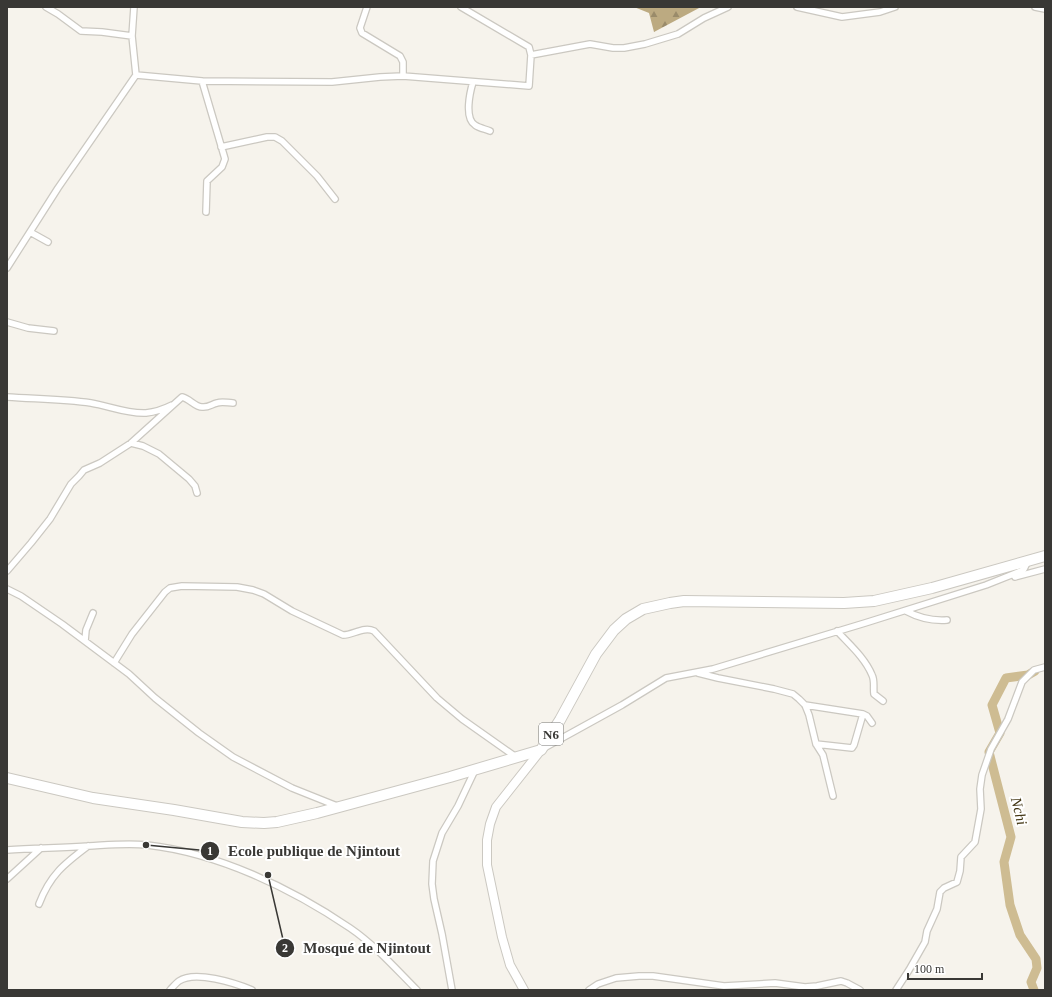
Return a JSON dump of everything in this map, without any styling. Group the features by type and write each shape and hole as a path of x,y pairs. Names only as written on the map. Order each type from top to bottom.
{"highway":[{"name":"N6","path":"7,778 93,798 242,822 277,822 475,770 540,750 560,720 586,671 604,642 626,618 643,609 684,601 831,603 874,601 932,588 1045,556"}],"main road":[{"path":"524,990 510,965 502,937 487,865 487,840 490,824 496,807 540,750"}],"street":[{"path":"46,7 81,31 132,36"},
{"path":"7,268 58,188 136,75 132,36 134,7"},
{"path":"367,7 360,28 362,33 400,56 403,62 403,76"},
{"path":"136,75 202,81 332,82 403,76 529,86 531,55 529,47 461,7"},
{"path":"531,55 590,44 613,48 624,48 645,44 678,34 704,18 728,7"},
{"path":"797,7 842,17 880,12 895,7"},
{"path":"1035,7 1045,9"},
{"path":"202,81 225,159 222,167 207,181 206,212"},
{"path":"474,82 468,102 471,120 474,124 490,131"},
{"path":"221,147 275,137 282,140 317,176 336,199"},
{"path":"30,232 48,242"},
{"path":"7,322 28,328 54,331"},
{"path":"7,397 91,403 138,413 158,411 174,405"},
{"path":"7,571 50,519 71,484 84,470 100,463 131,443 182,397 202,407 207,407 222,402 233,403"},
{"path":"131,443 144,446 159,454 189,479 195,486 198,493"},
{"path":"1005,579 1024,569 1028,561"},
{"path":"540,750 622,705 666,678 682,674 696,673 906,611 1005,579 1045,569"},
{"path":"114,663 145,617 170,588 182,586 237,587 253,590 264,594 292,611 342,635 368,629 374,631 437,698 462,719 516,758"},
{"path":"7,589 21,596 85,641 129,674 155,698 199,733 233,757 292,788 338,807"},
{"path":"906,611 926,619 947,620"},
{"path":"85,641 86,630 93,613"},
{"path":"837,631 855,649 866,664 874,679 874,694 882,701"},
{"path":"896,990 925,942 927,931 937,909 940,892 944,888 957,882 960,871 961,857 975,842 981,809 980,789 985,764 991,749 1008,719 1022,682 1034,670 1045,667"},
{"path":"696,673 793,694 805,705 816,744 823,754 833,796"},
{"path":"805,705 863,714 867,716 872,724"},
{"path":"816,744 852,748 863,714"},
{"path":"452,990 434,899 432,884 433,861 442,833 458,806 475,770"},
{"path":"7,850 120,844 161,847 182,851 250,872 285,889 351,928 373,946 417,990"},
{"path":"39,904 48,885 61,867 88,846"},
{"path":"7,879 41,848"},
{"path":"589,990 598,984 616,978 628,976 653,976 734,986 775,983 806,988 841,981 847,982 860,990"},
{"path":"170,990 179,981 193,977 229,982 252,990"},
{"path":"708,990 712,984"}],"green space":[{"path":"634,7 701,7 654,32 649,13"}],"waterway":[{"name":"Nchi","path":"1034,990 1031,982 1037,968 1036,959 1020,935 1010,905 1004,862 1011,837 989,752 1000,733 992,705 1006,678 1028,675 1035,671"}],"place":[{"name":"Ecole publique de Njintout","path":"146,845"},
{"name":"Mosqué de Njintout","path":"268,875"}]}
